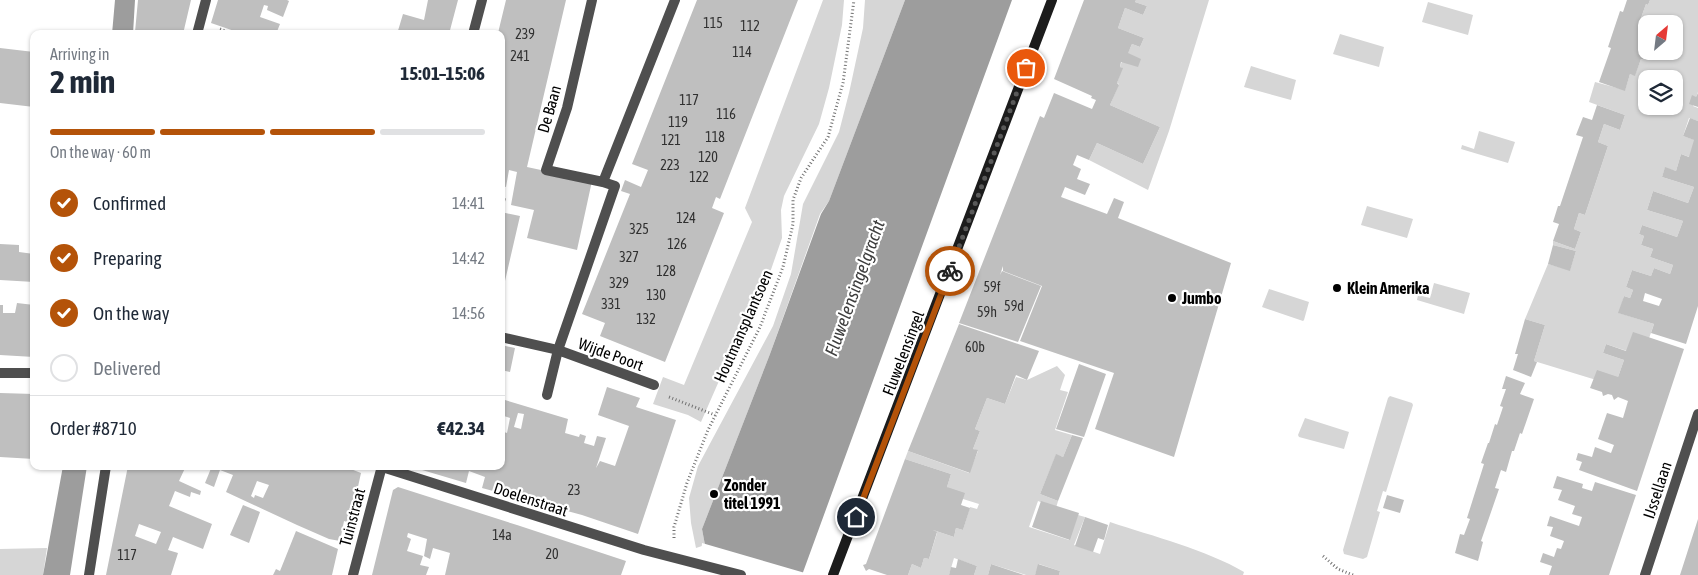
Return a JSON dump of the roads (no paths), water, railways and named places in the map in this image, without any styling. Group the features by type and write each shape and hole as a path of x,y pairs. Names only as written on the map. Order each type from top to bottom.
{"main road":[{"name":"Fluwelensingel","path":"833,575 1052,0"}],"street":[{"path":"199,30 206,0"},
{"path":"474,30 482,0"},
{"name":"De Baan","path":"558,350 616,186 546,170 567,108 592,0"},
{"path":"603,182 675,0"},
{"name":"Wijde Poort","path":"505,338 558,350 654,385"},
{"name":"Wijde Poort","path":"547,395 558,350"},
{"path":"0,372 30,373"},
{"name":"IJssellaan","path":"1645,575 1698,414"},
{"path":"89,575 105,470"},
{"name":"Tuinstraat","path":"353,575 380,470"},
{"name":"Doelenstraat","path":"394,470 644,550 741,575"}],"water":[{"path":"115,0 135,0 133,30 112,30"},
{"name":"Fluwelensingelgracht","path":"905,0 1012,0 802,575 702,575 705,545 702,529 770,354 821,214 829,201"},
{"path":"62,470 86,470 70,575 43,575"}],"place":[{"name":"Klein Amerika","path":"1337,288"},
{"name":"Jumbo","path":"1172,298"},
{"name":"Zonder titel 1991","path":"714,494"}]}
